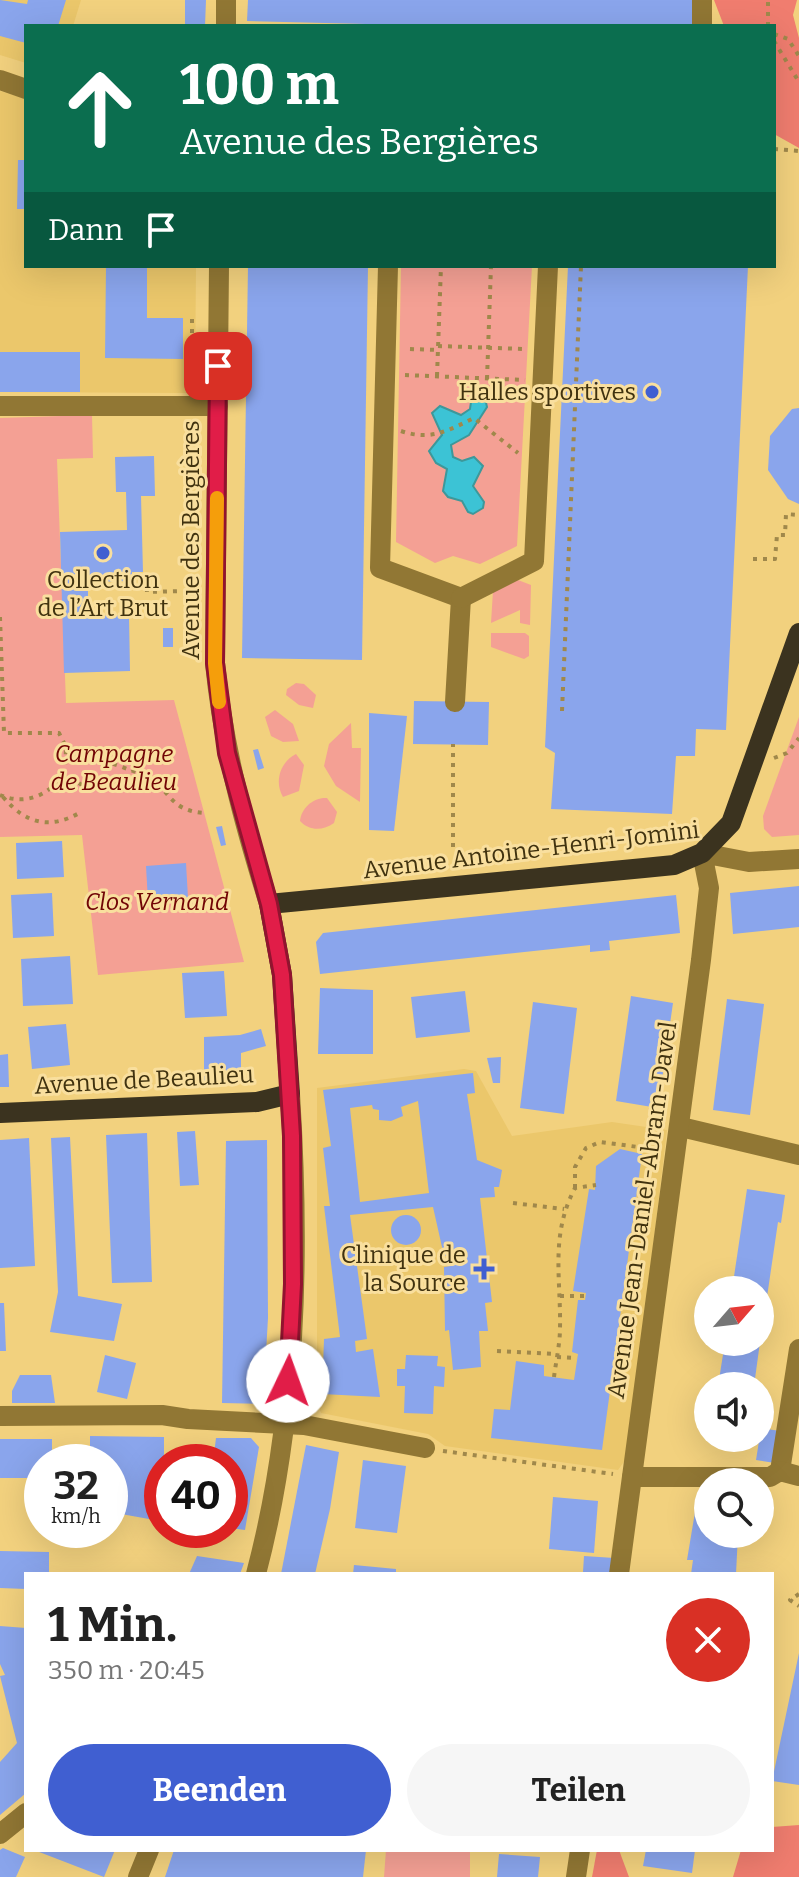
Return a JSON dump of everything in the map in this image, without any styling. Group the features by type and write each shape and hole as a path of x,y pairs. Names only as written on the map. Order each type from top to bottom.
{"main road":[{"path":"702,853 731,823 799,633"},
{"name":"Avenue Antoine-Henri-Jomini","path":"269,904 674,865 702,853"},
{"name":"Avenue des Bergières","path":"269,904 282,975 290,1094"},
{"name":"Avenue de Beaulieu","path":"0,1113 257,1102 290,1094"}],"street":[{"path":"226,0 226,24"},
{"path":"702,0 702,24"},
{"path":"0,80 24,88"},
{"name":"Avenue des Bergières","path":"219,268 215,663 221,724 235,790 269,904"},
{"path":"388,268 380,568 461,598 534,561 548,268"},
{"path":"0,406 218,406"},
{"path":"455,702 461,598"},
{"name":"Avenue Antoine-Henri-Jomini","path":"702,853 749,862 799,859"},
{"name":"Avenue Jean-Daniel-Abram-Davel","path":"619,1572 681,1127 709,888 702,853"},
{"path":"256,1572 277,1480 285,1424 293,1284 290,1094"},
{"path":"681,1127 799,1155"},
{"path":"632,1477 770,1477 790,1474 799,1349"},
{"path":"0,1416 162,1415 285,1424 425,1448"},
{"path":"0,1834 24,1815"},
{"path":"138,1877 148,1852"},
{"path":"576,1877 580,1852"}],"path":[{"path":"768,0 768,24"},
{"path":"776,35 788,39 799,56"},
{"path":"776,44 799,82"},
{"path":"776,149 799,151"},
{"path":"437,377 441,268"},
{"path":"487,379 491,268"},
{"path":"562,711 581,268"},
{"path":"192,319 192,359"},
{"path":"410,349 544,350"},
{"path":"385,375 543,381"},
{"path":"398,430 420,437 437,436 474,418 522,456"},
{"path":"753,559 775,559 777,535 785,535 786,514 799,515"},
{"path":"146,578 147,592 182,591"},
{"path":"0,617 4,733 59,733 66,747 65,773 55,787 41,796 20,801 1,796"},
{"path":"776,757 789,755 799,738"},
{"path":"453,744 453,847"},
{"path":"66,747 152,776 176,806 190,813 207,813"},
{"path":"116,784 133,771"},
{"path":"65,773 83,786"},
{"path":"1,796 17,813 36,822 55,824 81,812"},
{"path":"554,1377 560,1296 556,1273 564,1209 575,1188 575,1167 586,1148 600,1142 646,1148"},
{"path":"575,1188 596,1185"},
{"path":"513,1203 564,1209"},
{"path":"560,1296 585,1296"},
{"path":"497,1351 577,1358"},
{"path":"425,1448 632,1477"},
{"path":"799,1594 790,1600 799,1606"}],"shaded area":[{"path":"0,0 81,0 74,24 24,24 24,62 0,55"},
{"path":"714,0 797,0 793,15 799,38 799,148 776,135 776,24 723,24"},
{"path":"0,91 24,98 24,268 196,268 195,383 187,393 0,392"},
{"name":"Clinique de la Source","path":"464,1069 476,1071 512,1136 612,1122 667,1130 628,1456 618,1470 445,1446 428,1434 321,1413 317,1402 317,1088"},
{"path":"799,1825 799,1877 733,1877 740,1852 774,1852 774,1827"},
{"path":"597,1852 620,1852 629,1877 592,1877"}],"green space":[{"path":"401,268 532,268 517,546 480,564 453,556 435,563 396,542"},
{"name":"Campagne de Beaulieu","path":"92,415 93,458 57,459 66,703 174,700 244,962 98,975 82,835 0,837 0,418"},
{"path":"518,580 531,585 530,625 520,623 520,610 491,623 493,591"},
{"path":"491,633 525,633 529,636 529,656 524,659 491,647"},
{"path":"296,683 304,684 316,695 313,708 299,705 286,695 287,689"},
{"path":"275,710 293,724 299,741 283,742 271,736 265,717"},
{"path":"799,717 799,835 772,837 764,829 763,816"},
{"path":"351,723 352,748 361,748 360,802 336,786 324,766 329,744"},
{"path":"296,754 304,765 299,791 283,797 279,785 280,773 286,762"},
{"path":"327,798 337,812 334,823 316,829 300,821 309,804"},
{"path":"386,1852 470,1852 470,1877 384,1877"}],"water":[{"path":"485,398 487,407 469,435 451,445 453,457 462,461 474,457 483,466 473,486 484,502 483,508 473,514 468,512 462,501 448,497 443,491 447,469 436,463 429,451 442,435 432,413 440,406 461,415 470,409 471,402"}],"building":[{"path":"0,0 27,4 28,0 66,0 59,24 24,24 24,42 0,36"},
{"path":"185,0 206,0 205,24 185,24"},
{"path":"248,0 698,0 697,24 247,21"},
{"path":"18,160 24,160 24,209 17,209"},
{"path":"106,268 147,268 147,318 183,318 183,359 105,358"},
{"path":"248,268 368,268 362,660 242,658"},
{"path":"568,268 748,268 726,730 696,729 695,756 676,756 672,814 551,809 555,753 545,747"},
{"path":"0,352 80,352 80,392 0,392"},
{"path":"799,408 799,504 788,499 768,470 770,436 792,409"},
{"path":"154,456 155,496 141,496 143,572 132,572 132,581 88,582 88,616 129,615 130,671 64,673 60,532 127,530 126,492 116,492 115,457"},
{"path":"163,628 173,628 173,647 163,647"},
{"path":"414,701 489,702 488,745 413,744"},
{"path":"369,713 407,716 394,831 369,830"},
{"path":"258,749 264,768 258,770 253,750"},
{"path":"222,826 226,845 221,846 216,827"},
{"path":"62,841 64,877 17,879 16,843"},
{"path":"186,863 188,898 148,901 146,866"},
{"path":"799,886 799,927 733,934 730,893"},
{"path":"52,893 54,936 13,938 11,895"},
{"path":"676,895 680,933 609,941 610,950 590,952 590,945 320,974 316,942 323,933"},
{"path":"70,956 73,1004 23,1006 21,959"},
{"path":"224,971 227,1016 185,1018 182,973"},
{"path":"320,988 373,990 373,1054 318,1054"},
{"path":"465,991 470,1032 416,1038 411,997"},
{"path":"631,996 673,1003 658,1108 616,1101"},
{"path":"727,999 764,1004 750,1115 713,1110"},
{"path":"533,1002 577,1008 564,1114 520,1108"},
{"path":"66,1024 70,1065 32,1069 28,1027"},
{"path":"261,1029 266,1046 241,1053 241,1080 204,1082 204,1037 240,1035"},
{"path":"8,1054 9,1087 0,1087 0,1055"},
{"path":"501,1057 500,1083 493,1083 487,1058"},
{"path":"473,1073 475,1093 467,1094 477,1160 502,1170 499,1187 494,1187 495,1197 480,1198 492,1302 485,1303 488,1331 479,1331 481,1367 453,1370 449,1330 445,1331 444,1267 451,1266 449,1256 444,1256 433,1207 350,1215 367,1339 355,1341 356,1352 373,1349 380,1397 322,1394 324,1339 340,1337 324,1206 330,1206 323,1148 331,1146 323,1090","holes":["418,1101 429,1193 360,1202 350,1108 372,1105 373,1109 379,1110 379,1120 391,1121 403,1116 401,1107"]},
{"path":"195,1131 199,1185 180,1186 177,1132"},
{"path":"147,1133 152,1282 112,1283 106,1135"},
{"path":"70,1137 78,1296 122,1304 114,1341 50,1332 58,1292 51,1138"},
{"path":"29,1138 35,1266 0,1268 0,1140"},
{"path":"267,1140 268,1318 263,1404 222,1403 226,1141"},
{"path":"620,1149 642,1154 602,1450 491,1438 494,1409 510,1410 516,1361 544,1365 544,1376 574,1380 578,1354 572,1352 578,1300 585,1300 586,1293 573,1291 589,1189 595,1190 596,1166"},
{"path":"747,1189 785,1195 770,1276 734,1276"},
{"path":"406,1215 417,1219 421,1230 417,1241 406,1245 395,1241 391,1230 395,1219"},
{"path":"0,1303 4,1303 6,1351 0,1351"},
{"path":"105,1355 136,1363 127,1399 97,1392"},
{"path":"406,1355 438,1356 437,1366 445,1367 444,1387 434,1386 433,1414 404,1413 405,1386 397,1386 397,1369 405,1369"},
{"path":"723,1356 758,1356 756,1372 720,1372"},
{"path":"20,1375 51,1375 55,1403 12,1403 12,1391"},
{"path":"774,1430 780,1431 775,1463 756,1460 757,1452 774,1452"},
{"path":"90,1436 164,1437 164,1444 144,1444 144,1518 128,1515 128,1444 90,1444"},
{"path":"216,1438 251,1438 259,1447 248,1512 248,1444 215,1444"},
{"path":"0,1439 52,1439 52,1444 24,1444 24,1478 0,1478"},
{"path":"306,1445 339,1452 315,1572 281,1572"},
{"path":"363,1460 406,1466 397,1533 355,1528"},
{"path":"553,1497 598,1501 594,1553 549,1549"},
{"path":"694,1518 694,1548 737,1548 736,1572 691,1572 693,1560 687,1560"},
{"path":"0,1551 49,1552 49,1572 24,1572 24,1589 0,1588"},
{"path":"197,1556 244,1563 241,1572 190,1572"},
{"path":"584,1556 614,1558 613,1572 583,1572"},
{"path":"354,1565 396,1569 396,1572 353,1572"},
{"path":"0,1626 24,1628 24,1795 0,1815 0,1762 17,1743 0,1676 5,1675 0,1664"},
{"path":"799,1653 799,1785 774,1781"},
{"path":"3,1848 25,1857 16,1877 0,1877 0,1850"},
{"path":"39,1852 114,1852 104,1877"},
{"path":"173,1852 366,1852 363,1877 165,1877"},
{"path":"646,1852 695,1852 692,1873 643,1866"},
{"path":"499,1854 540,1857 538,1877 497,1877"}],"slow traffic":[{"path":"217,498 215,663 219,702"}],"place":[{"name":"Halles sportives","path":"652,392"},
{"name":"Collection de l’Art Brut","path":"103,553"},
{"name":"Clinique de la Source","path":"484,1269"}],"route":[{"path":"218,366 215,663 227,753 269,904 282,975 292,1136 293,1284 288,1381"}],"park label":[{"name":"Clos Vernand","path":"157,902"}]}
